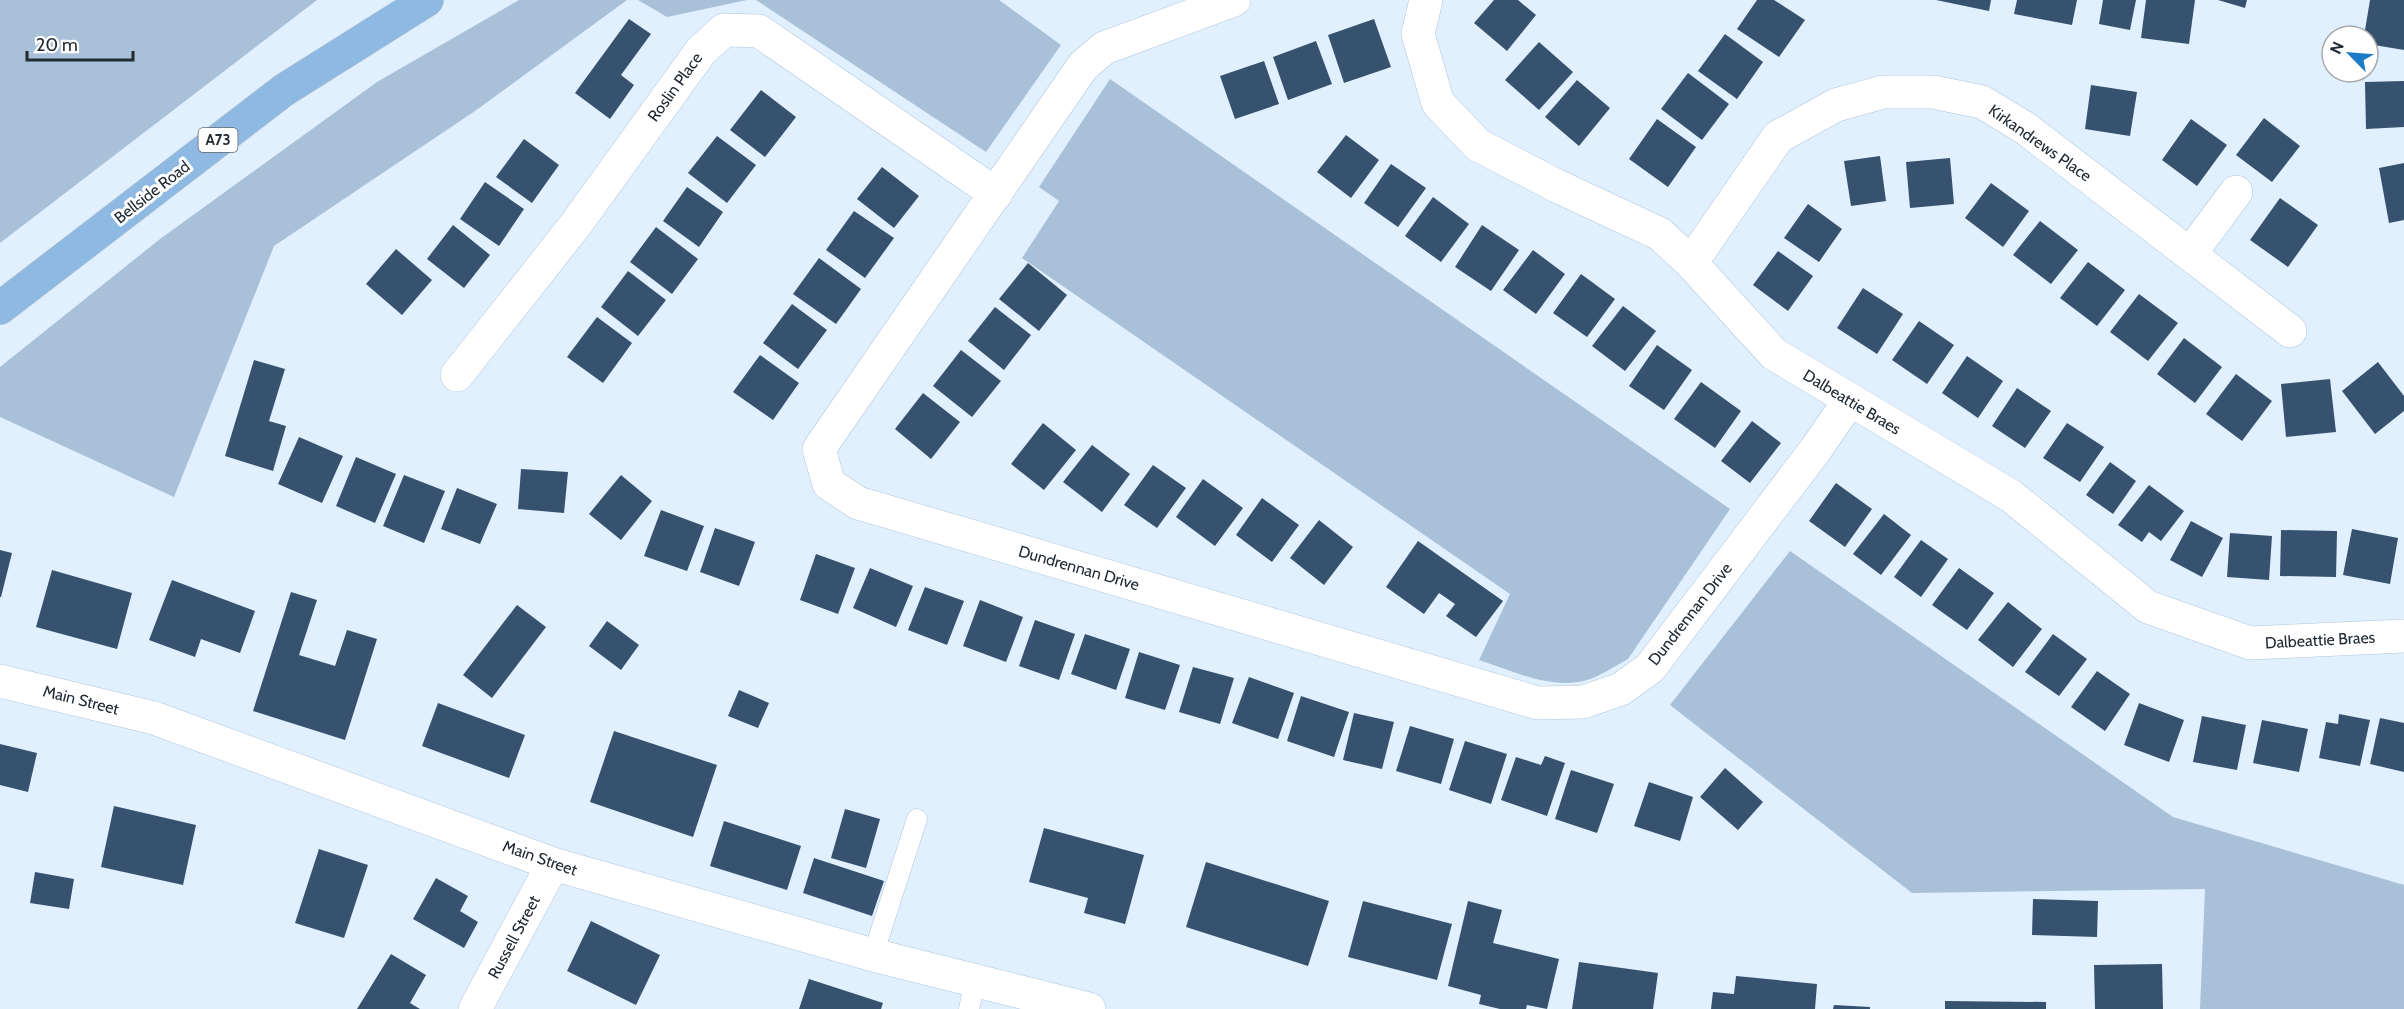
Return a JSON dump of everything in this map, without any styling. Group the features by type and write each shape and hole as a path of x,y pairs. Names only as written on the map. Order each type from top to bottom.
{"main road":[{"name":"Bellside Road","path":"0,308 284,90 427,0"}],"street":[{"name":"Dundrennan Drive","path":"1234,0 1104,48 1083,66 819,449 829,484 858,503 1538,703 1583,702 1621,689 1650,668 1668,648 1849,401"},
{"name":"Dalbeattie Braes","path":"1426,0 1418,33 1438,103 1478,145 1557,186 1660,234 1691,263 1774,354 2011,496 2148,607 2250,643 2404,636"},
{"name":"Roslin Place","path":"457,375 576,224 701,51 724,30 759,31 996,194"},
{"name":"Kirkandrews Place","path":"1691,263 1778,137 1836,105 1883,92 1933,92 1982,102 2025,128 2290,331"},
{"path":"2190,254 2236,192"},
{"name":"Main Street","path":"0,681 154,718 553,864 873,955 972,995 1089,1009"},
{"name":"Russell Street","path":"475,1009 553,864"}],"lane":[{"path":"873,955 917,819"}],"shaded area":[{"path":"0,0 317,0 0,243"},
{"path":"519,0 627,0 475,111 274,246 174,497 0,417 0,367 160,239 377,82"},
{"path":"638,0 747,0 667,17"},
{"path":"756,0 999,0 1061,45 986,152"},
{"path":"1110,79 1730,509 1628,659 1591,679 1565,683 1527,677 1479,660 1510,594 1022,258 1059,201 1039,187"},
{"path":"1790,551 2173,817 2404,885 2404,1009 2200,1009 2205,889 1912,893 1670,705"}],"building":[{"path":"1494,0 1518,0 1536,15 1507,51 1474,23"},
{"path":"1757,0 1774,0 1805,20 1779,57 1737,29"},
{"path":"1936,0 1991,0 1989,11"},
{"path":"2017,0 2077,0 2072,25 2014,14"},
{"path":"2103,0 2136,0 2130,30 2099,24"},
{"path":"2146,0 2195,0 2189,44 2141,38"},
{"path":"2218,0 2247,0 2245,8"},
{"path":"2370,0 2404,0 2404,50 2380,46 2380,24 2366,24"},
{"path":"629,19 651,34 621,75 634,85 610,119 575,93"},
{"path":"1374,19 1391,67 1344,83 1328,35"},
{"path":"1725,34 1763,62 1737,99 1698,71"},
{"path":"1316,41 1332,84 1288,100 1273,57"},
{"path":"1539,42 1573,72 1539,110 1505,80"},
{"path":"1264,61 1279,104 1235,119 1220,76"},
{"path":"1688,73 1729,104 1702,140 1661,109"},
{"path":"1577,80 1610,108 1579,146 1545,117"},
{"path":"2404,81 2404,127 2366,129 2365,84 2380,84 2380,82"},
{"path":"2091,85 2137,92 2130,136 2085,129"},
{"path":"761,90 796,117 765,157 730,130"},
{"path":"2264,118 2300,146 2272,182 2236,155"},
{"path":"1657,119 1696,147 1668,187 1629,159"},
{"path":"2191,119 2227,145 2197,186 2162,160"},
{"path":"1346,135 1379,160 1351,198 1317,172"},
{"path":"717,136 756,165 727,203 688,173"},
{"path":"524,139 559,165 532,203 496,177"},
{"path":"1880,156 1886,201 1851,206 1844,161"},
{"path":"1950,158 1954,204 1910,208 1906,162"},
{"path":"2404,163 2404,220 2389,223 2379,168"},
{"path":"1391,164 1426,188 1398,227 1364,203"},
{"path":"882,167 919,196 894,228 857,199"},
{"path":"485,182 524,209 499,246 460,219"},
{"path":"1991,183 2029,211 2003,247 1965,218"},
{"path":"687,187 723,212 699,247 663,221"},
{"path":"1433,197 1469,224 1441,262 1405,236"},
{"path":"2280,198 2318,225 2288,267 2250,240"},
{"path":"1808,204 1842,229 1819,262 1784,238"},
{"path":"854,211 894,238 865,278 826,250"},
{"path":"2040,221 2078,250 2051,284 2013,255"},
{"path":"453,225 490,255 464,288 427,259"},
{"path":"1482,225 1519,250 1491,291 1455,267"},
{"path":"656,227 698,259 672,294 630,262"},
{"path":"396,249 432,280 402,315 366,284"},
{"path":"1533,250 1565,274 1536,314 1503,290"},
{"path":"1778,251 1813,276 1788,311 1753,285"},
{"path":"819,258 861,289 836,324 793,294"},
{"path":"2088,262 2125,290 2097,326 2060,298"},
{"path":"1028,263 1067,295 1039,331 999,299"},
{"path":"628,271 666,300 638,336 601,307"},
{"path":"1581,274 1615,299 1587,337 1553,313"},
{"path":"1863,288 1903,314 1877,354 1837,328"},
{"path":"2139,294 2178,323 2148,361 2110,332"},
{"path":"792,304 827,330 798,369 763,343"},
{"path":"1623,306 1656,331 1625,371 1592,346"},
{"path":"995,307 1031,335 1004,370 968,341"},
{"path":"597,317 632,343 603,383 567,357"},
{"path":"1919,321 1954,345 1927,384 1892,360"},
{"path":"2184,338 2222,367 2195,403 2157,374"},
{"path":"1657,345 1692,370 1664,410 1629,386"},
{"path":"961,350 1001,381 972,417 933,386"},
{"path":"760,355 799,383 773,420 733,392"},
{"path":"1967,356 2003,381 1978,418 1942,393"},
{"path":"254,360 285,369 269,421 286,426 273,471 225,456"},
{"path":"2378,362 2404,396 2404,411 2375,434 2342,391"},
{"path":"2236,374 2272,401 2242,441 2206,414"},
{"path":"2330,379 2336,432 2286,437 2281,384"},
{"path":"1701,382 1741,411 1715,448 1674,419"},
{"path":"2017,388 2051,411 2025,448 1992,426"},
{"path":"923,393 960,422 931,459 895,429"},
{"path":"1752,421 1781,443 1750,483 1721,461"},
{"path":"1043,423 1076,450 1044,490 1011,464"},
{"path":"2067,423 2104,447 2080,482 2043,458"},
{"path":"299,437 343,456 322,503 278,484"},
{"path":"1092,445 1130,474 1102,512 1063,482"},
{"path":"356,457 396,474 375,523 336,506"},
{"path":"2110,462 2136,481 2113,514 2086,495"},
{"path":"1153,465 1186,488 1157,528 1124,505"},
{"path":"521,469 568,472 564,513 518,509"},
{"path":"404,475 445,491 424,543 383,526"},
{"path":"621,475 652,501 621,540 589,514"},
{"path":"1203,479 1243,508 1215,546 1176,517"},
{"path":"1836,483 1872,509 1845,547 1809,521"},
{"path":"2149,485 2184,511 2161,541 2149,532 2142,542 2118,525"},
{"path":"457,488 497,504 480,544 441,529"},
{"path":"1262,498 1299,525 1272,562 1236,535"},
{"path":"661,510 704,526 687,571 644,556"},
{"path":"1884,514 1911,535 1881,575 1853,554"},
{"path":"1319,520 1353,547 1324,585 1290,558"},
{"path":"2191,521 2223,538 2202,577 2170,560"},
{"path":"715,528 755,542 739,586 700,572"},
{"path":"2352,529 2398,538 2390,584 2343,575"},
{"path":"2281,530 2337,531 2336,577 2280,576"},
{"path":"2230,533 2272,536 2269,580 2227,577"},
{"path":"1921,540 1948,559 1921,597 1894,577"},
{"path":"1418,541 1503,601 1476,637 1446,616 1455,604 1439,593 1424,614 1386,587"},
{"path":"0,550 12,553 1,597 0,597"},
{"path":"816,554 855,568 838,614 800,600"},
{"path":"870,568 913,586 896,627 853,608"},
{"path":"1959,568 1994,593 1967,630 1932,605"},
{"path":"52,570 132,593 117,649 36,627"},
{"path":"172,580 255,611 240,653 201,639 195,657 149,640"},
{"path":"925,587 964,601 947,645 908,630"},
{"path":"291,592 317,600 299,655 335,666 347,630 377,639 345,740 253,711"},
{"path":"980,600 1023,617 1006,662 963,646"},
{"path":"2008,602 2042,629 2013,667 1978,640"},
{"path":"517,605 546,627 492,698 463,675"},
{"path":"1035,620 1075,634 1059,680 1019,666"},
{"path":"607,621 639,645 621,670 589,646"},
{"path":"1085,634 1130,649 1116,690 1071,674"},
{"path":"2053,634 2087,659 2059,696 2025,672"},
{"path":"1139,652 1180,665 1165,710 1125,698"},
{"path":"1193,667 1234,678 1220,724 1179,712"},
{"path":"2097,671 2130,694 2105,731 2071,707"},
{"path":"1249,677 1294,693 1278,739 1232,723"},
{"path":"739,690 769,703 758,728 728,716"},
{"path":"1301,696 1349,712 1334,757 1287,741"},
{"path":"438,703 525,735 509,778 422,746"},
{"path":"2139,703 2184,720 2169,762 2124,745"},
{"path":"1354,713 1394,722 1382,769 1343,760"},
{"path":"2339,714 2370,720 2360,766 2319,758 2326,722 2338,724"},
{"path":"2202,716 2246,725 2237,770 2193,762"},
{"path":"2380,718 2404,723 2404,772 2370,764"},
{"path":"2262,720 2308,729 2299,772 2253,763"},
{"path":"1410,726 1454,739 1441,784 1396,771"},
{"path":"614,731 717,765 693,837 590,802"},
{"path":"1465,741 1507,754 1491,804 1449,790"},
{"path":"0,744 37,753 28,792 0,785"},
{"path":"1545,756 1565,763 1547,816 1501,800 1516,757 1541,765"},
{"path":"1725,768 1763,802 1738,830 1700,797"},
{"path":"1571,770 1614,784 1597,833 1555,819"},
{"path":"1649,782 1693,797 1680,841 1634,826"},
{"path":"114,806 196,825 183,885 101,867"},
{"path":"845,809 880,819 866,868 831,858"},
{"path":"724,821 801,846 787,890 710,866"},
{"path":"1044,828 1144,855 1125,924 1084,913 1088,898 1029,882"},
{"path":"319,849 368,865 344,938 295,923"},
{"path":"814,858 884,881 872,916 803,893"},
{"path":"1206,862 1329,901 1308,966 1186,927"},
{"path":"35,872 74,879 69,909 30,903"},
{"path":"436,878 468,896 460,911 478,922 464,948 413,919"},
{"path":"2033,899 2098,901 2097,937 2032,935"},
{"path":"1363,901 1452,924 1437,980 1348,957"},
{"path":"1468,901 1502,910 1493,943 1559,959 1547,1009 1527,1005 1526,1009 1500,1009 1479,1004 1481,995 1448,986"},
{"path":"591,921 660,955 636,1005 567,971"},
{"path":"391,954 426,975 410,1003 420,1009 357,1009"},
{"path":"1579,962 1658,973 1653,1009 1572,1009"},
{"path":"2162,964 2163,1009 2095,1009 2094,965"},
{"path":"1736,976 1817,984 1815,1009 1711,1009 1713,992 1734,994"},
{"path":"809,979 883,1003 881,1009 799,1009"},
{"path":"1945,1001 2046,1002 2046,1009 1945,1009"},
{"path":"1834,1005 1870,1007 1870,1009 1833,1009"}]}
